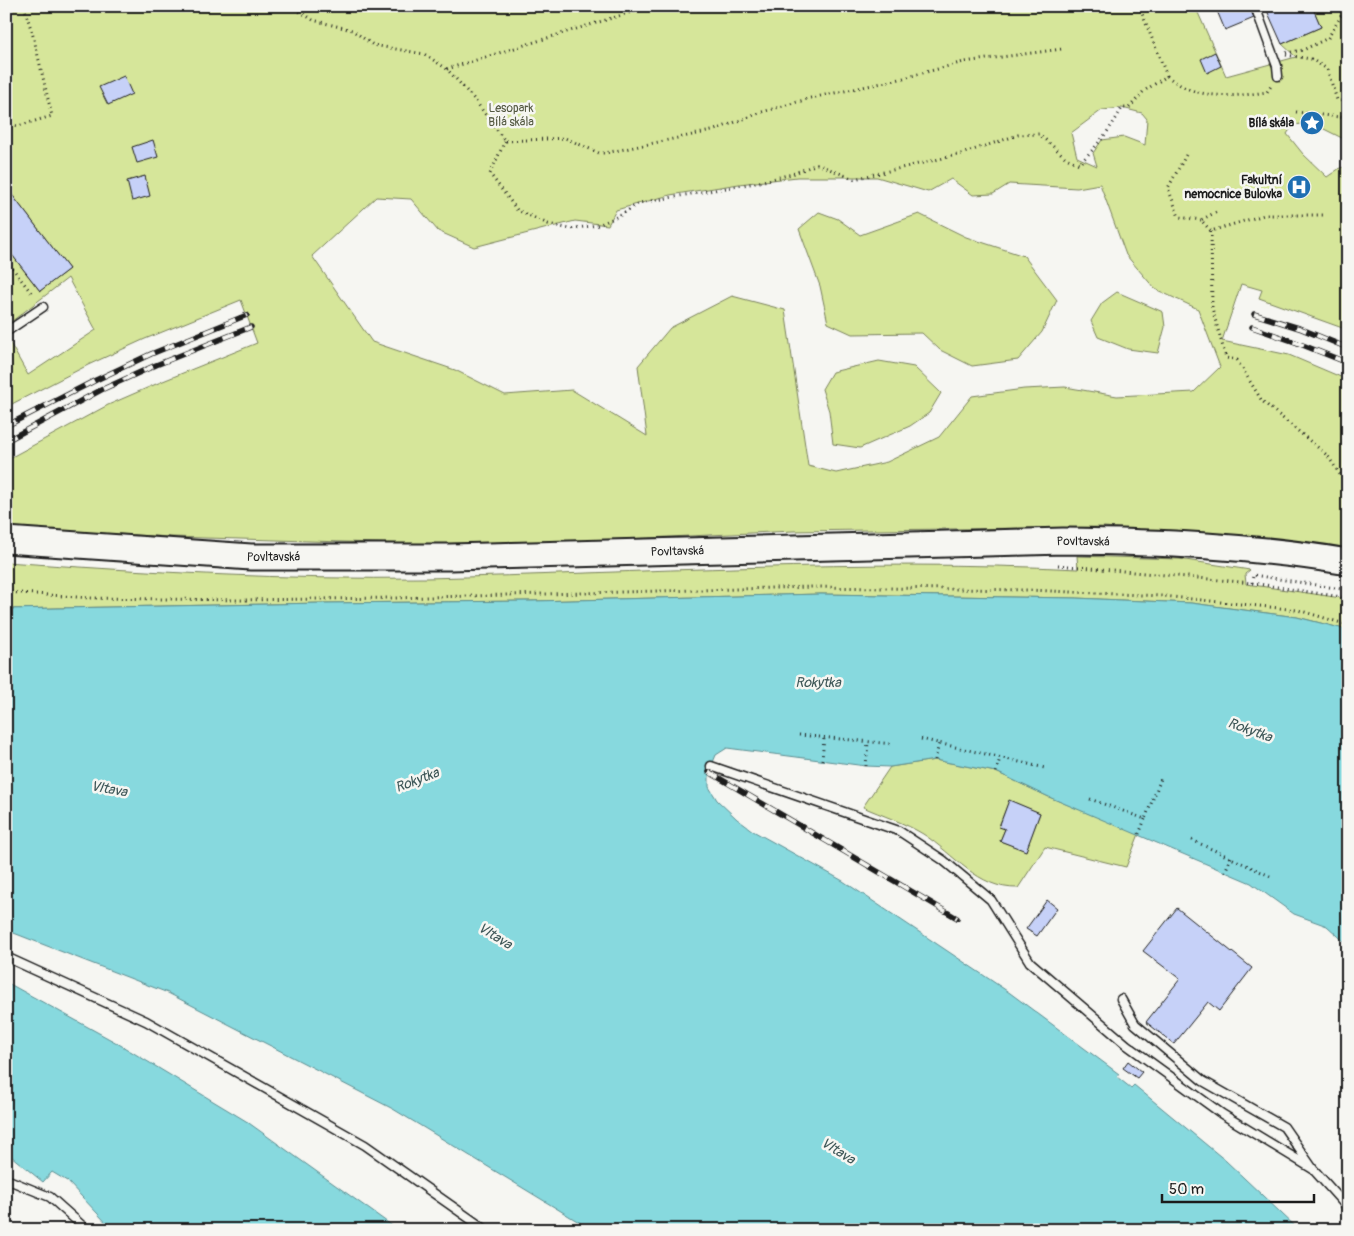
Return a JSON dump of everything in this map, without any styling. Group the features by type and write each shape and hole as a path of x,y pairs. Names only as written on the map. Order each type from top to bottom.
{"main road":[{"name":"Povltavská","path":"6,540 251,557 450,557 1072,541 1154,542 1227,547 1348,562"}],"lane":[{"path":"1255,6 1277,66 1278,76"},
{"path":"6,332 43,307"},
{"path":"711,766 899,831 943,860 991,900 1030,962 1127,1045 1222,1114 1313,1169"},
{"path":"6,957 146,1020 365,1145 486,1230"},
{"path":"1120,999 1135,1024 1203,1081 1284,1127 1313,1169 1348,1208"},
{"path":"6,1179 50,1196 87,1230"}],"path":[{"path":"6,124 18,126 52,116 34,39 24,6"},
{"path":"290,6 313,20 352,30 373,45 424,54 447,69 474,99 506,141"},
{"path":"447,69 651,6"},
{"path":"1139,6 1166,76 1185,88 1210,94 1249,95 1267,92 1278,76"},
{"path":"1347,6 1328,38 1303,50 1283,54 1311,59 1327,68 1337,100 1348,102"},
{"path":"506,141 565,138 599,153 605,153 712,131 762,112 803,100 896,80 964,62 1062,48"},
{"path":"506,141 490,174 518,210 548,224 570,229 598,224 621,215 639,203 755,183 792,174 817,164 854,179 961,154 1018,135 1039,134 1066,158 1079,164 1098,144 1116,120 1122,108 1129,108 1144,91 1166,76"},
{"path":"1296,112 1348,118"},
{"path":"1186,155 1168,188 1179,217 1201,220 1216,212"},
{"path":"1211,231 1264,215 1326,215"},
{"path":"1201,220 1211,231 1212,308 1226,358 1237,360 1262,401 1328,456 1348,487"},
{"path":"6,260 33,295"},
{"path":"1252,583 1253,575 1348,590"},
{"path":"6,592 91,598 241,600 812,587 1028,590 1163,596 1298,610 1348,625"},
{"path":"800,735 893,744"},
{"path":"822,760 824,738"},
{"path":"920,739 1045,768"},
{"path":"866,766 868,742"},
{"path":"935,760 939,744"},
{"path":"996,772 1000,758"},
{"path":"1139,834 1162,776"},
{"path":"1090,799 1145,819"},
{"path":"1192,840 1270,876"},
{"path":"1225,872 1231,857"}],"green space":[{"name":"Lesopark Bílá skála","path":"6,6 1195,6 1226,76 1296,57 1282,44 1321,27 1312,6 1348,6 1348,141 1312,123 1293,125 1287,134 1303,154 1327,177 1340,168 1348,166 1348,330 1259,298 1262,290 1241,284 1222,341 1289,355 1348,380 1348,549 1105,527 793,531 482,546 171,537 6,528 6,460 108,405 257,343 241,300 145,339 88,365 6,407 6,336 28,375 96,330 68,278 6,327 6,247 40,291 69,269 6,187","holes":["1122,108 1142,113 1147,119 1145,145 1124,137 1102,140 1093,153 1097,166 1077,157 1071,133 1102,110","797,177 877,177 928,192 951,179 973,195 993,194 1009,184 1077,188 1100,184 1126,255 1155,289 1198,309 1220,367 1194,392 1117,396 1065,387 1024,389 972,396 939,437 887,462 836,473 808,466 785,310 732,296 670,328 638,366 647,436 572,390 505,395 455,370 372,342 312,256 376,197 411,199 438,231 474,247 575,221 608,225 616,210 670,195"]},
{"path":"819,212 838,219 860,235 919,214 966,237 1024,256 1057,300 1042,332 1018,360 972,366 940,350 922,333 852,334 828,323 820,286 799,229"},
{"path":"1117,292 1163,312 1165,327 1158,353 1128,349 1098,337 1091,321 1102,303"},
{"path":"879,361 914,367 941,393 929,413 910,426 860,448 833,444 829,411 822,389 832,372"},
{"path":"1077,556 1179,559 1250,570 1245,574 1246,584 1348,599 1348,630 1297,617 1191,603 1075,598 821,594 532,601 6,609 6,562 111,569 321,578 426,578 752,567 915,565 1078,569"},
{"path":"935,760 996,772 1049,797 1139,834 1126,867 1045,847 1018,888 1004,887 979,877 916,830 863,807 890,767","holes":["1009,801 1040,813 1026,850 1000,841 1005,829 999,826"]}],"water":[{"path":"821,594 1075,598 1191,603 1297,617 1348,630 1348,945 1327,926 1294,914 1251,883 1049,797 996,772 935,760 890,767 866,766 727,748 716,755 709,772 709,787 717,800 737,819 753,831 843,881 1010,993 1119,1074 1117,1077 1131,1088 1134,1085 1226,1161 1299,1230 592,1230 393,1109 168,993 6,930 6,609 532,601"},
{"path":"6,982 117,1043 246,1121 398,1230 113,1230 67,1181 52,1172 43,1182 6,1152"}],"building":[{"path":"1215,6 1249,6 1254,18 1225,30"},
{"path":"1265,6 1312,6 1321,27 1282,44"},
{"path":"1215,52 1221,66 1207,73 1201,59"},
{"path":"124,76 132,94 108,105 99,87"},
{"path":"153,140 158,157 137,163 132,147"},
{"path":"145,176 150,196 132,201 127,181"},
{"path":"6,187 69,269 40,291 6,247"},
{"path":"1009,800 1040,813 1026,851 1000,841 1005,829 999,827"},
{"path":"1047,900 1057,908 1037,936 1026,929"},
{"path":"1177,908 1252,968 1219,1011 1208,1002 1174,1044 1146,1022 1180,979 1143,951"},
{"path":"1128,1061 1142,1072 1137,1078 1123,1068"}],"railway":[{"path":"1254,314 1299,328 1348,348"},
{"path":"6,426 151,354 247,315"},
{"path":"6,441 101,390 156,365 251,327"},
{"path":"1252,327 1348,363"},
{"path":"709,772 957,918"}],"place":[{"name":"Bílá skála","path":"1312,123"},
{"name":"Fakultní nemocnice Bulovka","path":"1299,187"}],"water label":[{"name":"Rokytka","path":"818,682"},
{"name":"Rokytka","path":"1250,730"},
{"name":"Rokytka","path":"417,780"},
{"name":"Vltava","path":"109,789"},
{"name":"Vltava","path":"495,936"},
{"name":"Vltava","path":"838,1151"}]}
